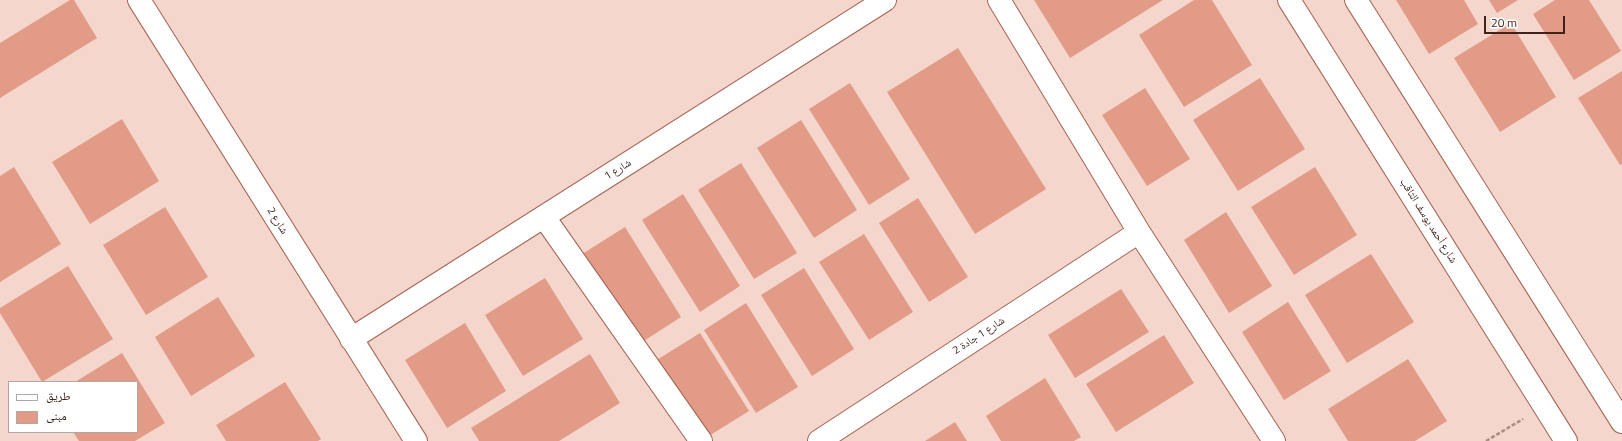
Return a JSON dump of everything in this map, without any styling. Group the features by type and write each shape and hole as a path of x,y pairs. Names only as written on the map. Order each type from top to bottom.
{"street":[{"name":"شارع 2","path":"139,0 416,441"},
{"name":"شارع 1","path":"351,339 885,0"},
{"path":"999,0 1139,232 1274,441"},
{"name":"شارع أحمد يوسف الثاقب","path":"1289,0 1566,441"},
{"path":"1356,0 1622,422"},
{"path":"544,217 701,441"},
{"name":"شارع 1 جادة 2","path":"819,441 1139,232"}],"path":[{"path":"1486,441 1544,406"}],"building":[{"path":"70,0 74,0 97,38 0,98 0,43"},
{"path":"1034,0 1163,0 1070,58"},
{"path":"1194,0 1212,0 1252,65 1184,107 1139,35"},
{"path":"1396,0 1464,0 1478,24 1429,54"},
{"path":"1489,0 1518,0 1497,13"},
{"path":"1555,0 1589,0 1621,51 1574,80 1533,14"},
{"path":"1511,23 1556,97 1500,132 1454,58"},
{"path":"958,48 1046,189 975,234 887,92"},
{"path":"1622,71 1622,164 1620,165 1578,98"},
{"path":"1260,78 1305,149 1238,191 1193,120"},
{"path":"850,83 910,179 869,205 809,109"},
{"path":"1145,88 1190,159 1147,186 1102,115"},
{"path":"122,119 159,181 90,224 52,162"},
{"path":"801,120 857,210 814,238 757,148"},
{"path":"741,163 797,253 754,279 698,190"},
{"path":"14,167 61,244 0,282 0,176"},
{"path":"1315,167 1357,235 1294,275 1251,207"},
{"path":"683,194 740,286 700,312 642,220"},
{"path":"918,198 968,277 929,302 879,223"},
{"path":"165,207 208,277 146,315 103,245"},
{"path":"1226,212 1272,286 1229,313 1184,240"},
{"path":"625,227 681,317 636,346 579,256"},
{"path":"864,234 913,312 869,340 819,262"},
{"path":"1371,254 1414,322 1347,363 1305,295"},
{"path":"68,266 113,339 41,381 0,313 0,308"},
{"path":"804,268 854,349 812,376 761,295"},
{"path":"545,278 583,339 523,376 485,315"},
{"path":"1121,289 1149,332 1075,378 1048,335"},
{"path":"218,297 255,356 191,396 155,337"},
{"path":"1288,302 1331,371 1284,400 1242,332"},
{"path":"746,303 798,387 756,413 704,330"},
{"path":"465,323 506,391 447,428 405,360"},
{"path":"700,333 749,411 704,439 655,361"},
{"path":"1164,335 1194,383 1116,432 1086,384"},
{"path":"122,353 165,423 135,441 79,441 74,433 138,433 138,381 77,381"},
{"path":"590,354 620,403 559,441 479,441 471,428"},
{"path":"1408,359 1447,421 1415,441 1348,441 1328,409"},
{"path":"1045,378 1081,437 1074,441 1001,441 986,416"},
{"path":"285,382 321,439 318,441 226,441 216,425"},
{"path":"955,422 967,441 925,441"}]}
